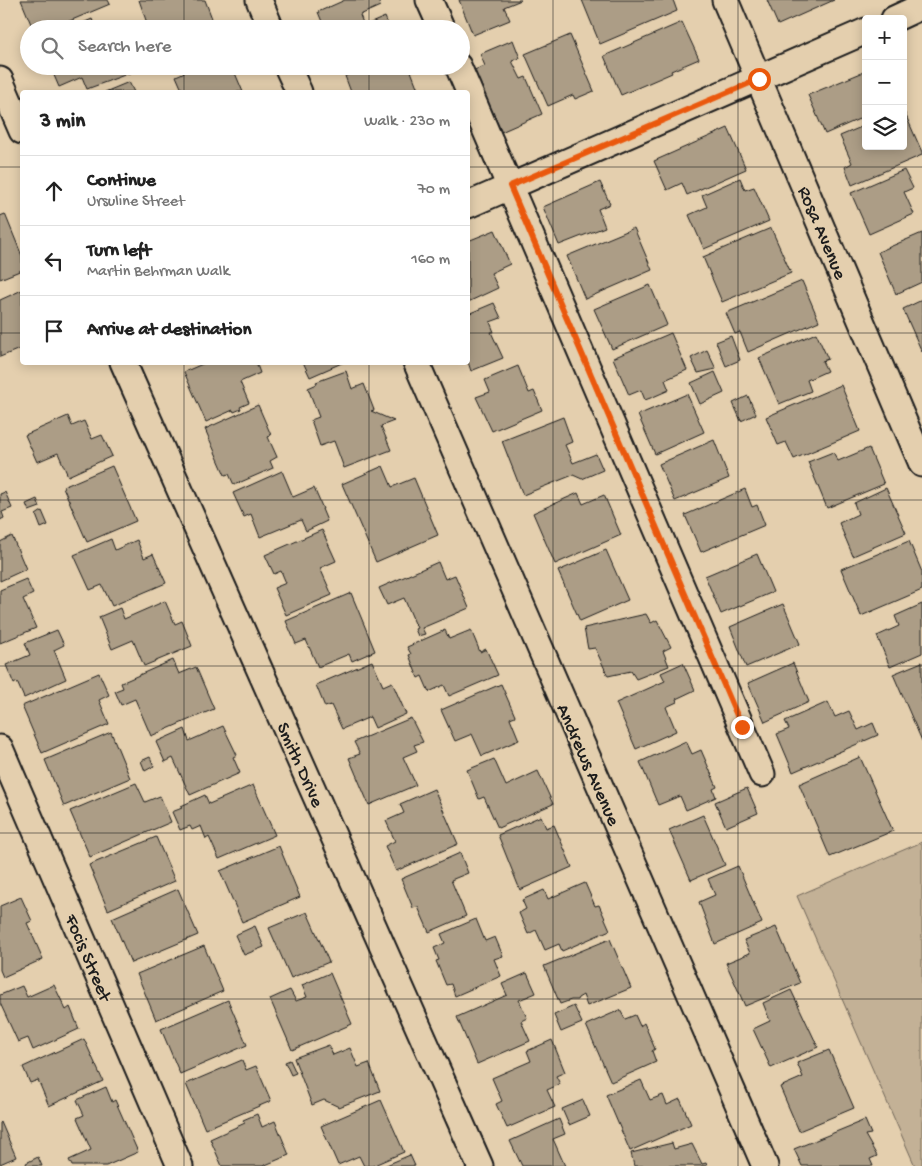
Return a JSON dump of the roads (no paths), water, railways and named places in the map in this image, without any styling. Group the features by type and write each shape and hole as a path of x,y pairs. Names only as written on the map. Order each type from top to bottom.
{"street":[{"path":"258,0 267,20"},
{"path":"429,0 438,20"},
{"name":"Rosa Avenue","path":"725,0 922,464"},
{"path":"903,15 922,6"},
{"path":"470,204 862,33"},
{"path":"291,75 297,90"},
{"path":"462,75 468,90"},
{"path":"0,80 20,127"},
{"path":"470,94 762,774"},
{"name":"Smith Drive","path":"124,365 480,1166"},
{"name":"Andrews Avenue","path":"417,365 765,1166"},
{"name":"Focis Street","path":"0,748 180,1166"}]}
